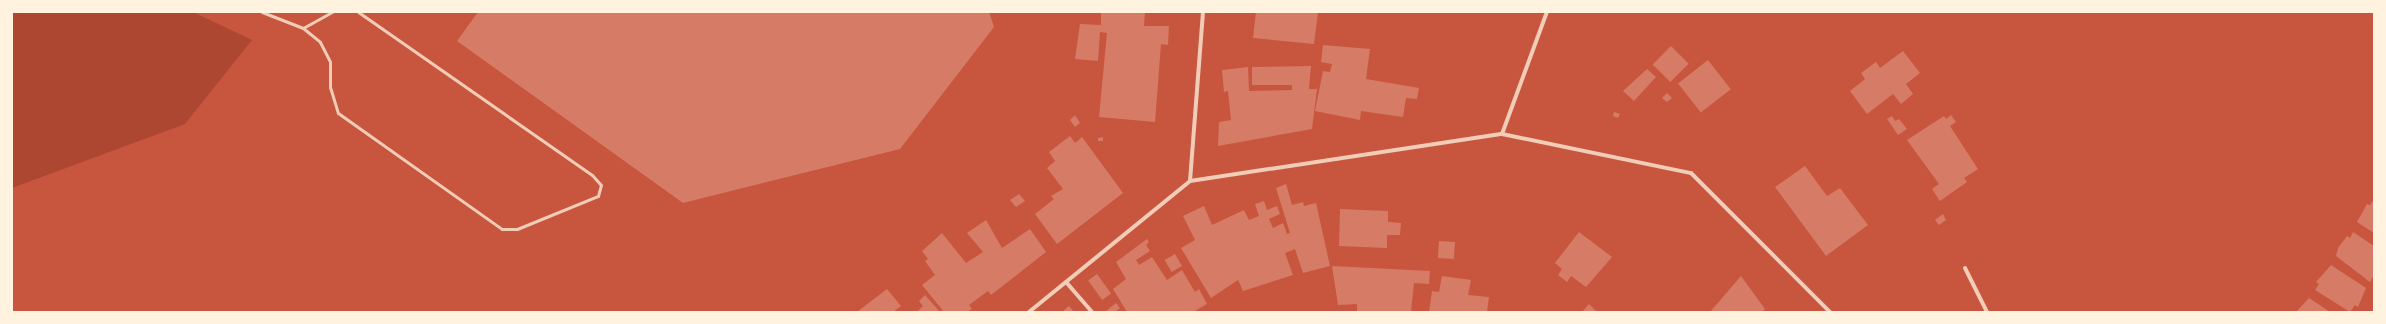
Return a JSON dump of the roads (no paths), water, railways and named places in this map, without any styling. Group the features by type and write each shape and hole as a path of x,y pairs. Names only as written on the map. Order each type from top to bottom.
{"street":[{"path":"1190,181 1203,12"},
{"path":"1502,134 1547,12"},
{"path":"1029,312 1190,181 1502,134 1691,173 1830,312"},
{"path":"1965,268 1987,312"},
{"path":"1066,282 1092,312"}],"lane":[{"path":"262,12 303,28 320,42 330,62 330,87 338,113 502,228 517,229 598,196 601,184 592,175 358,12"},
{"path":"303,28 332,12"}]}
